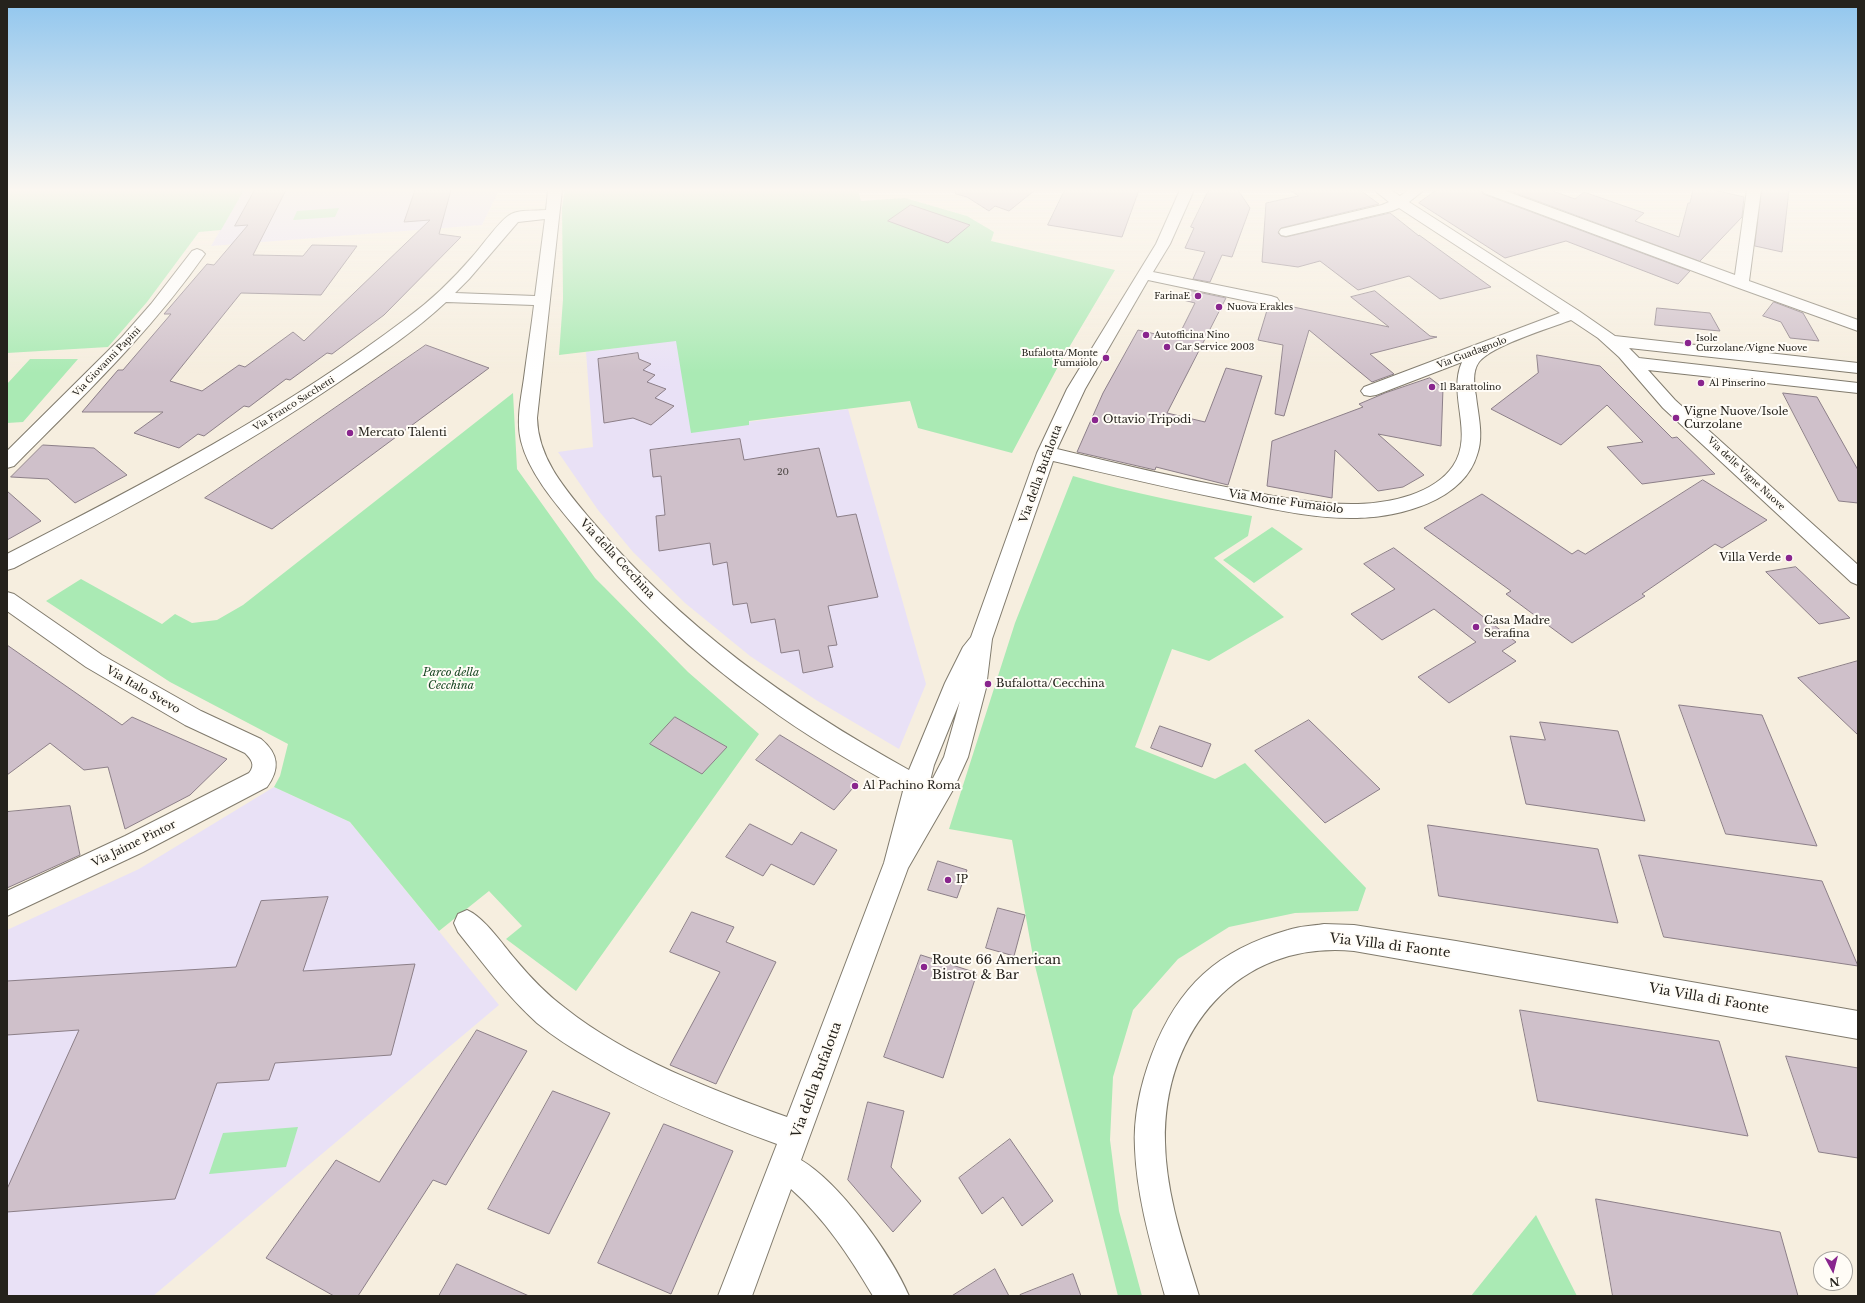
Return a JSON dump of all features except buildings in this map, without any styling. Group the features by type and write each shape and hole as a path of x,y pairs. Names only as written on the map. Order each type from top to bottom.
{"street":[{"name":"Via Franco Sacchetti","path":"7,563 128,499 270,420 368,355 414,321 464,276 486,251"},
{"name":"Via della Cecchina","path":"549,251 528,407 529,434 535,454 573,512 613,559 636,583 684,629 723,661 784,707 926,792"},
{"name":"Via della Bufalotta","path":"735,1296 897,863 926,792 953,765 966,726 976,688 981,639 1046,453 1076,389 1098,350 1159,251"},
{"name":"Via delle Vigne Nuove","path":"1475,251 1612,341 1634,363 1669,404 1858,578"},
{"path":"1652,251 1858,326"},
{"path":"1741,284 1746,251"},
{"name":"Via Giovanni Papini","path":"7,462 128,341 157,308 197,254"},
{"path":"1145,275 1271,301"},
{"path":"442,297 542,301"},
{"name":"Via Guadagnolo","path":"1370,391 1573,314"},
{"path":"1612,341 1858,368"},
{"name":"Via Monte Fumaiolo","path":"1046,453 1170,482 1281,503 1344,511 1372,510 1390,507 1423,496 1442,487 1454,477 1464,464 1469,453 1472,433 1466,376 1472,360 1485,348"},
{"path":"1634,363 1858,388"},
{"name":"Via Italo Svevo","path":"7,600 94,661 193,718 253,746 261,753 265,766 262,775 258,780"},
{"name":"Via Jaime Pintor","path":"7,904 181,821 258,780"},
{"path":"467,923 508,972 538,1004 582,1037 633,1067 674,1088 719,1107 796,1136"},
{"name":"Via Villa di Faonte","path":"1182,1296 1156,1204 1153,1180 1150,1147 1151,1122 1156,1086 1167,1050 1187,1012 1201,994 1238,963 1281,944 1326,937 1353,939 1455,954 1858,1025"},
{"path":"784,1167 802,1178 836,1214 862,1249 892,1296"}],"shaded area":[{"path":"676,340 749,425 748,422 848,409 926,684 899,749 816,700 750,656 685,603 633,552 598,510 558,452 593,447 586,352"},
{"path":"274,787 350,822 499,1005 153,1296 7,1296 7,930 139,869"}],"green space":[{"path":"7,251 185,251 147,302 108,347 7,353"},
{"path":"562,251 1033,251 1115,270 1061,361 1012,453 918,428 910,401 749,421 749,425 691,433 676,341 559,355 563,299"},
{"path":"30,359 78,359 23,422 7,423 7,384"},
{"name":"Parco della Cecchina","path":"513,393 517,469 595,578 688,672 759,734 576,991 506,939 522,926 489,891 439,931 350,822 274,787 280,776 288,744 170,682 46,601 81,579 162,624 175,614 192,623 217,620 243,605"},
{"path":"1073,476 1117,488 1207,508 1252,516 1248,536 1214,558 1284,617 1209,661 1172,649 1135,747 1215,779 1245,763 1366,888 1358,911 1295,913 1229,927 1178,959 1133,1010 1113,1077 1110,1140 1119,1211 1142,1296 1118,1296 1034,962 1012,840 949,829 1015,623"},
{"path":"1272,527 1303,549 1254,583 1223,560"},
{"path":"298,1127 286,1167 209,1174 223,1133"},
{"path":"1536,1215 1577,1296 1471,1296"}],"place":[{"name":"FarinaE","path":"1198,296"},
{"name":"Nuova Erakles","path":"1219,307"},
{"name":"Autofficina Nino","path":"1146,335"},
{"name":"Isole Curzolane/Vigne Nuove","path":"1688,343"},
{"name":"Car Service 2003","path":"1167,347"},
{"name":"Bufalotta/Monte Fumaiolo","path":"1106,358"},
{"name":"Al Pinserino","path":"1701,383"},
{"name":"Il Barattolino","path":"1432,387"},
{"name":"Vigne Nuove/Isole Curzolane","path":"1676,418"},
{"name":"Ottavio Tripodi","path":"1095,420"},
{"name":"Mercato Talenti","path":"350,433"},
{"name":"Villa Verde","path":"1789,558"},
{"name":"Casa Madre Serafina","path":"1476,627"},
{"name":"Bufalotta/Cecchina","path":"988,684"},
{"name":"Al Pachino Roma","path":"855,786"},
{"name":"IP","path":"948,880"},
{"name":"Route 66 American Bistrot & Bar","path":"924,967"}]}
